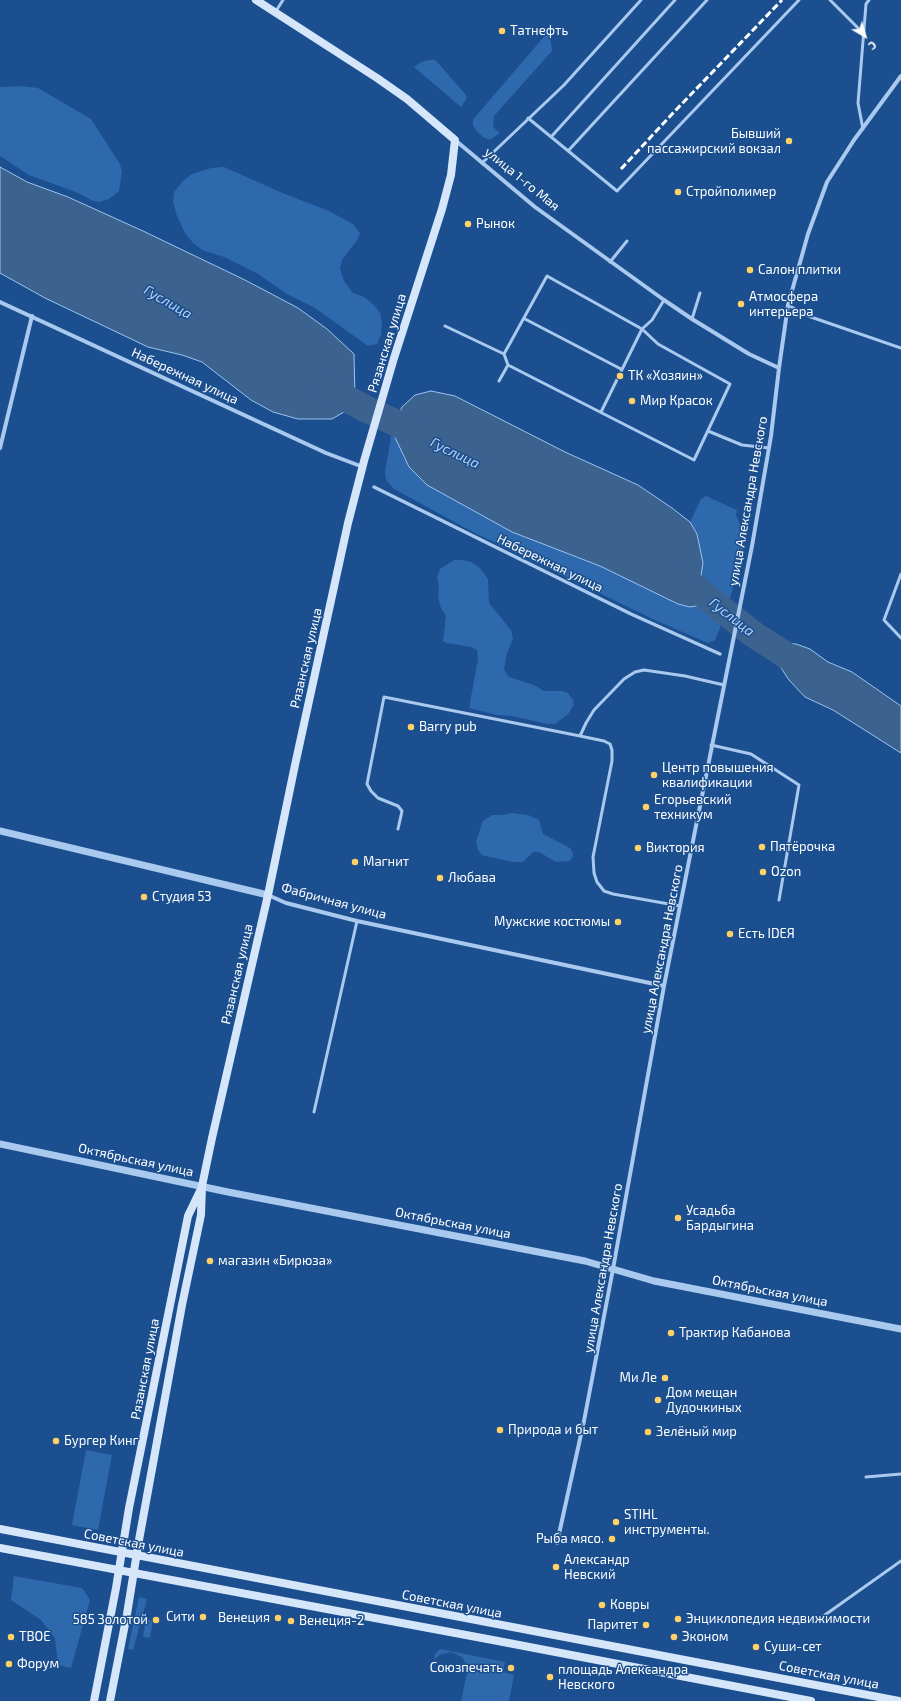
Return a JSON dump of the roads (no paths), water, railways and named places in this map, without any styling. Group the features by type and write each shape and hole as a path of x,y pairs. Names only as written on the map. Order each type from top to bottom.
{"main road":[{"name":"улица 1-го Мая","path":"256,0 407,99 455,140"},
{"name":"Рязанская улица","path":"110,1701 182,1305 201,1215 202,1186 268,895 298,750 348,524 363,464 394,358 442,209 451,175 455,140"},
{"name":"Рязанская улица","path":"94,1701 119,1571 129,1508 188,1216 202,1186"},
{"name":"Советская улица","path":"0,1529 899,1701"},
{"name":"Советская улица","path":"0,1548 498,1640 811,1701"}],"street":[{"name":"улица Александра Невского","path":"557,1543 584,1421 614,1269 664,986 711,746 732,650 740,598 769,448 788,305 808,234 827,182 862,128 901,76"},
{"name":"улица 1-го Мая","path":"455,140 535,207 610,262 692,319 749,354 779,368"},
{"name":"Набережная улица","path":"0,302 326,453 363,464"},
{"path":"0,448 32,316"},
{"name":"Набережная улица","path":"374,487 631,614 720,654"},
{"name":"Фабричная улица","path":"0,831 268,895 286,903 357,921 664,986"},
{"name":"Октябрьская улица","path":"0,1144 202,1186 585,1261 654,1281 901,1329"}],"lane":[{"path":"274,12 284,0"},
{"path":"482,162 564,85 641,0"},
{"path":"551,137 675,0"},
{"path":"568,151 707,0"},
{"path":"528,118 617,191 800,0"},
{"path":"830,0 863,33"},
{"path":"862,128 858,103 866,4 870,0"},
{"path":"610,262 627,241"},
{"path":"445,326 504,354 508,365 694,460 730,384 658,344 642,329 548,276 504,354"},
{"path":"692,319 700,293"},
{"path":"601,412 642,329 652,320 664,300"},
{"path":"788,305 808,316 901,348"},
{"path":"525,319 621,369"},
{"path":"499,381 508,365"},
{"path":"708,431 742,445 769,448"},
{"path":"901,574 884,620 901,638"},
{"path":"580,736 594,710 624,679 635,672 644,670 686,676 724,685"},
{"path":"398,829 402,811 398,806 378,798 367,784 384,697 604,741 610,744 612,750 612,761 594,857 594,873 597,882 604,891 613,894 680,906"},
{"path":"711,746 752,754 799,785 779,900"},
{"path":"314,1112 357,921"},
{"path":"866,1477 901,1474"},
{"path":"815,1622 901,1561"}],"water":[{"path":"0,167 27,182 68,197 143,231 245,280 298,308 327,329 354,354 355,398 349,409 332,419 298,419 273,412 251,400 202,362 182,355 148,347 45,298 0,273"},
{"path":"431,391 455,396 565,452 638,485 672,508 690,522 697,534 703,563 701,576 709,588 710,592 708,598 702,605 690,607 678,604 600,566 512,532 427,485 409,467 392,431 402,407 415,395"},
{"path":"772,642 796,644 810,649 828,662 852,672 901,706 901,753 833,710 805,697 789,680 775,659"}],"waterway":[{"name":"Гуслица","path":"321,385 366,409 428,438"},
{"name":"Гуслица","path":"679,575 753,634 804,667"}],"railway":[{"path":"621,169 782,0"}],"place":[{"name":"Татнефть","path":"502,31"},
{"name":"Бывший пассажирский вокзал","path":"789,141"},
{"name":"Стройполимер","path":"678,192"},
{"name":"Рынок","path":"468,224"},
{"name":"Салон плитки","path":"750,270"},
{"name":"Атмосфера интерьера","path":"741,304"},
{"name":"ТК «Хозяин»","path":"620,376"},
{"name":"Мир Красок","path":"632,401"},
{"name":"Barry pub","path":"411,727"},
{"name":"Центр повышения квалификации","path":"654,775"},
{"name":"Егорьевский техникум","path":"646,807"},
{"name":"Пятёрочка","path":"762,847"},
{"name":"Виктория","path":"638,848"},
{"name":"Магнит","path":"355,862"},
{"name":"Ozon","path":"763,872"},
{"name":"Любава","path":"440,878"},
{"name":"Студия 53","path":"144,897"},
{"name":"Мужские костюмы","path":"618,922"},
{"name":"Есть IDЕЯ","path":"730,934"},
{"name":"Усадьба Бардыгина","path":"678,1218"},
{"name":"магазин «Бирюза»","path":"210,1261"},
{"name":"Трактир Кабанова","path":"671,1333"},
{"name":"Ми Ле","path":"665,1378"},
{"name":"Дом мещан Дудочкиных","path":"658,1400"},
{"name":"Природа и быт","path":"500,1430"},
{"name":"Зелёный мир","path":"648,1432"},
{"name":"Бургер Кинг","path":"56,1441"},
{"name":"STIHL инструменты.","path":"616,1522"},
{"name":"Рыба мясо.","path":"612,1539"},
{"name":"Александр Невский","path":"556,1567"},
{"name":"Ковры","path":"602,1605"},
{"name":"Сити","path":"203,1617"},
{"name":"Венеция","path":"278,1618"},
{"name":"Энциклопедия недвижимости","path":"678,1619"},
{"name":"585 Золотой","path":"156,1620"},
{"name":"Венеция-2","path":"291,1621"},
{"name":"Паритет","path":"646,1625"},
{"name":"ТВОЕ","path":"11,1637"},
{"name":"Эконом","path":"674,1637"},
{"name":"Суши-сет","path":"756,1647"},
{"name":"Форум","path":"9,1664"},
{"name":"Союзпечать","path":"511,1668"},
{"name":"площадь Александра Невского","path":"550,1677"}]}
